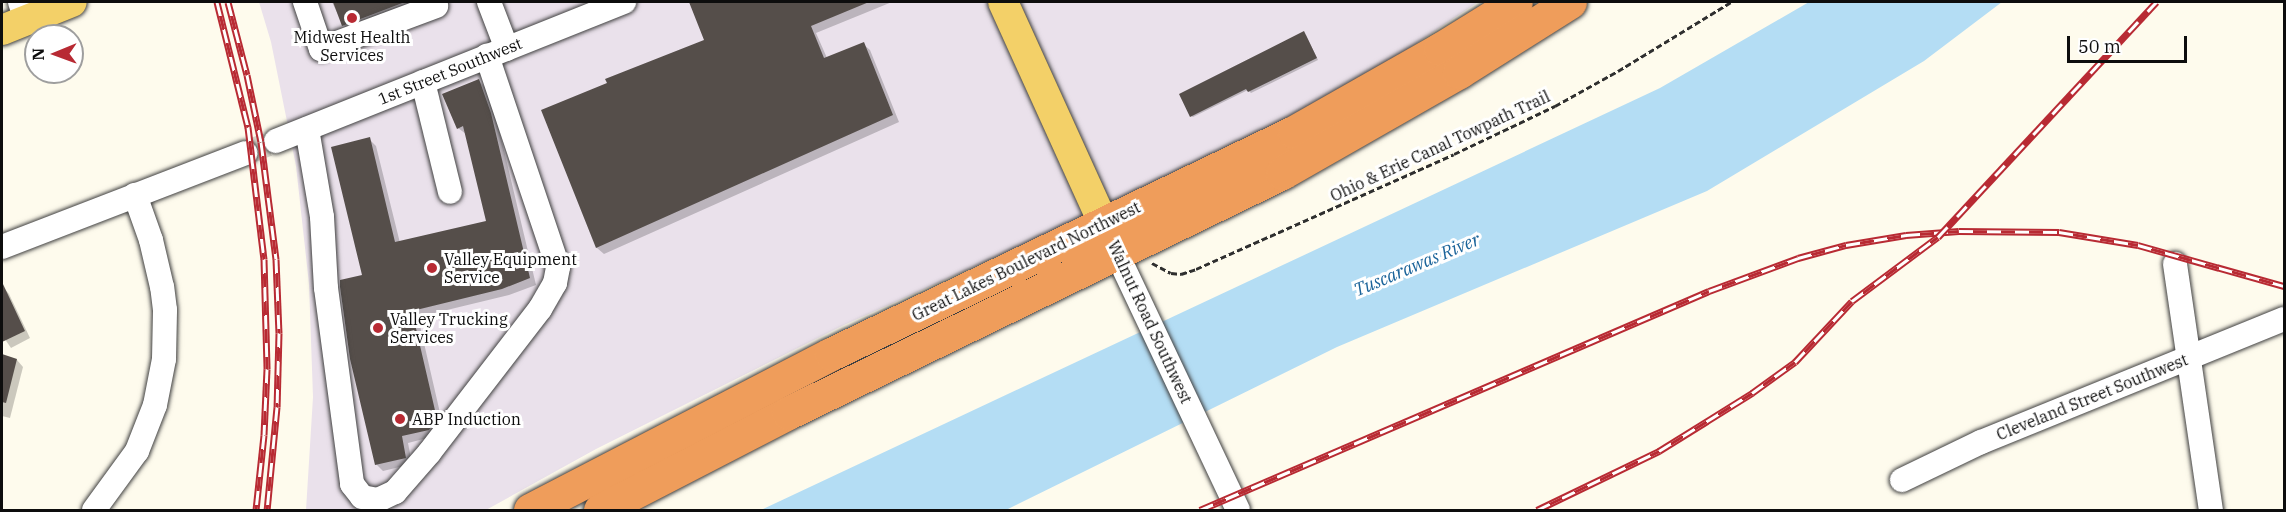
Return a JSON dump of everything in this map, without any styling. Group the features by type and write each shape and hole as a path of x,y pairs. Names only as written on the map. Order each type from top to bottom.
{"highway":[{"name":"Great Lakes Boulevard Northwest","path":"530,510 831,354 1305,126 1440,49 1516,2"},
{"name":"Great Lakes Boulevard Northwest","path":"600,510 788,413 1132,259 1377,121 1570,2"}],"main road":[{"path":"16,17 72,2"},
{"name":"Walnut Road Southwest","path":"1003,2 1104,224 1132,259"}],"street":[{"path":"305,2 321,49 439,3"},
{"path":"307,129 322,216 326,288 352,484 362,496 378,500 395,492 429,453 540,309 555,283 558,267 497,53 489,2"},
{"name":"1st Street Southwest","path":"276,141 497,53 592,8 624,2"},
{"path":"423,82 450,192"},
{"path":"2,247 245,153"},
{"path":"94,510 124,472 137,451 155,405 166,335 158,263 135,195"},
{"name":"Walnut Road Southwest","path":"1132,259 1140,299 1238,510"},
{"path":"2175,264 2211,510"},
{"name":"Cleveland Street Southwest","path":"1902,480 1981,442 2284,319"}],"path":[{"name":"Ohio & Erie Canal Towpath Trail","path":"1132,259 1155,263 1171,273 1181,274 1244,249 1555,106 1680,35 1731,2"}],"shaded area":[{"path":"259,2 1478,2 1399,55 1300,112 1080,219 844,325 596,449 486,510 306,510 313,397 309,284 296,166 271,42"}],"water":[{"name":"Tuscarawas River","path":"1809,2 2002,2 1924,61 1707,191 1337,347 1006,510 761,510 1660,88"}],"building":[{"name":"Midwest Health Services","path":"333,2 405,2 342,26"},
{"path":"689,2 869,2 811,26 824,58 864,42 893,115 596,248 541,110 607,83 605,79 704,40"},
{"path":"1304,31 1317,58 1190,117 1179,94"},
{"path":"479,79 491,113 530,278 502,289 412,311 437,419 429,430 402,436 406,458 375,465 350,359 340,287 340,280 362,275 331,147 370,137 395,242 486,221 463,126 457,129 442,94"},
{"path":"2,282 25,331 2,342"},
{"path":"2,354 17,359 6,403 2,402"}],"tunnel":[{"path":"245,153 276,141"}],"railway":[{"path":"217,2 248,127 264,259 267,369 264,435 256,510"},
{"path":"228,2 261,142 276,259 279,333 277,407 267,510"},
{"path":"1537,510 1659,451 1752,393 1795,362 1852,301 1938,237 2156,2"},
{"path":"1200,510 1709,291 1798,258 1846,245 1906,235 1959,231 2059,232 2138,245 2284,286"}],"place":[{"name":"Midwest Health Services","path":"352,18"},
{"name":"Valley Equipment Service","path":"432,268"},
{"name":"Valley Trucking Services","path":"378,328"},
{"name":"ABP Induction","path":"400,419"}]}
